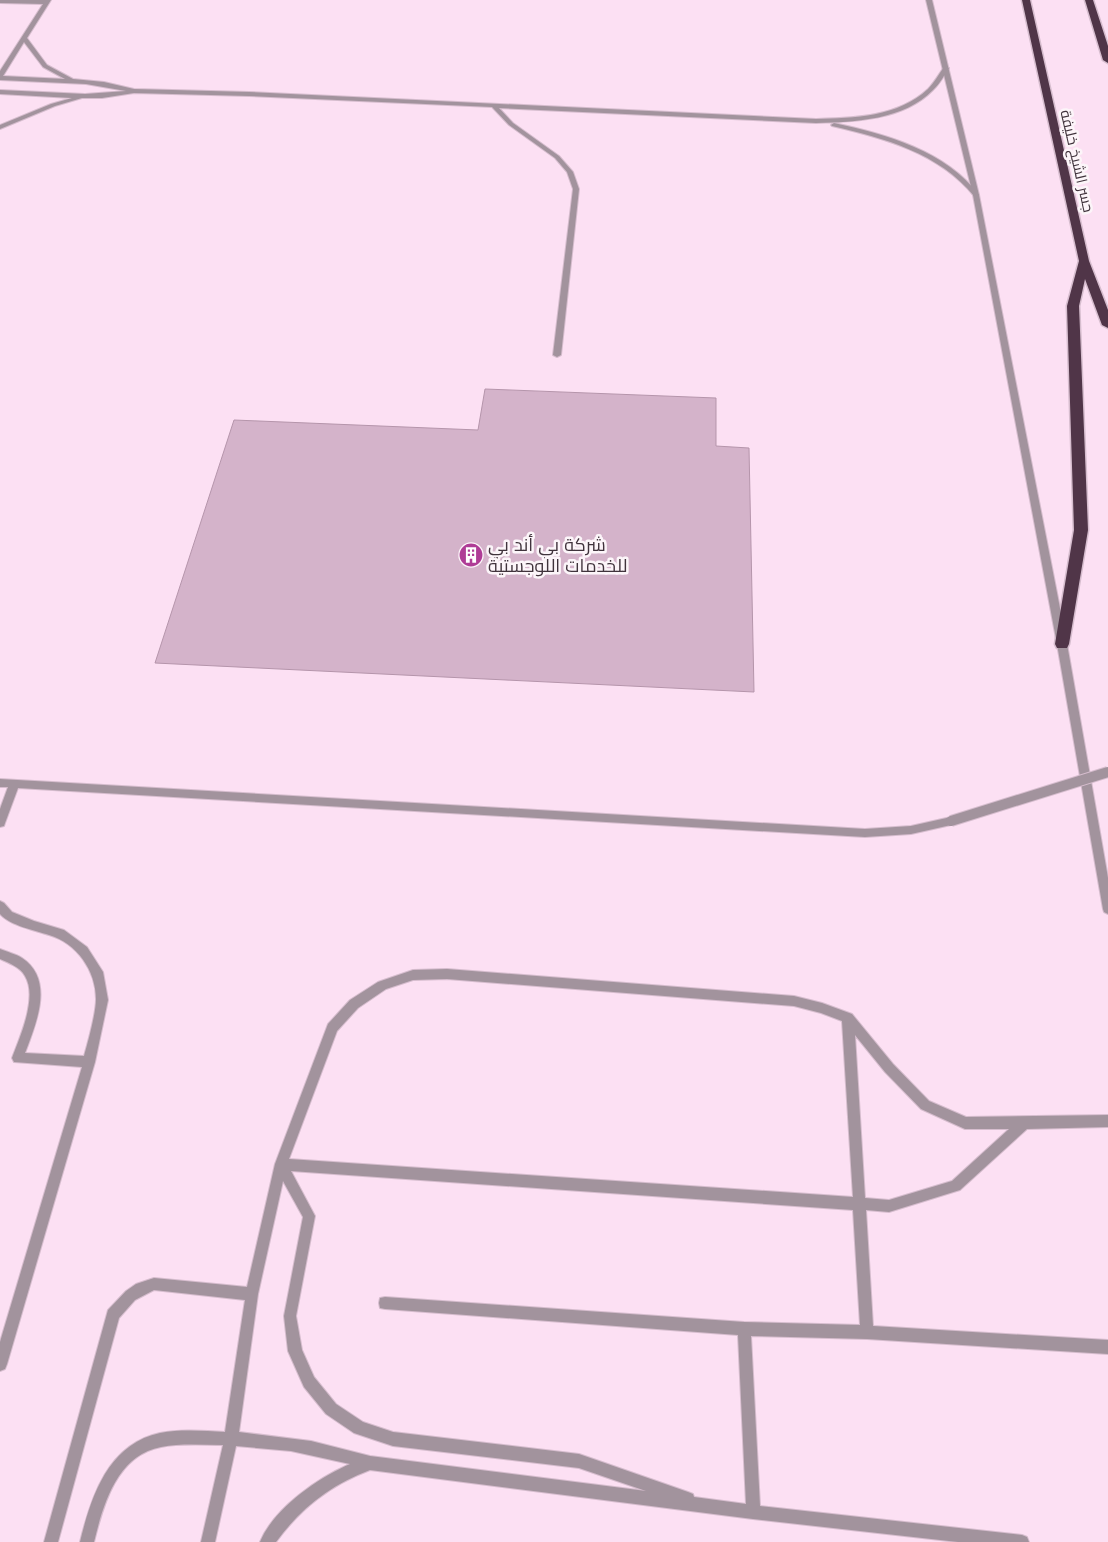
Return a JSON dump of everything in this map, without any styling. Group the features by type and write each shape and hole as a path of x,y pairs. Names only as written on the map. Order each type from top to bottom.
{"highway":[{"name":"جسر الشيخ خليفة","path":"1026,0 1084,261 1108,325"},
{"path":"1089,0 1108,60"},
{"path":"1062,644 1081,530 1073,306 1084,261"}],"street":[{"path":"929,0 976,194 1062,644 1108,909"},
{"path":"0,1 48,1"},
{"path":"48,1 0,77 122,87 134,91"},
{"path":"24,38 45,66 61,76 83,83"},
{"path":"0,92 89,95 119,95 134,91 249,94 816,121 853,120 886,114 930,91 946,68"},
{"path":"0,127 53,105 89,95"},
{"path":"495,107 511,124 557,157 570,172 576,189 557,355"},
{"path":"816,121 852,128 905,146 961,177 976,194"},
{"path":"0,783 865,833 911,830 951,821 1108,772"},
{"path":"0,823 14,785"},
{"path":"0,906 8,915 60,934 83,950 97,972 102,1000 89,1062 0,1364"},
{"path":"0,954 10,957 24,966 33,977 37,992 35,1008 18,1058 89,1062"},
{"path":"208,1542 230,1439 252,1294 281,1164 332,1028 354,1004 382,985 413,975 447,974 794,1001 822,1008 848,1018 889,1068 925,1105 965,1123 1108,1120"},
{"path":"848,1018 867,1332"},
{"path":"281,1164 889,1206 956,1186 1024,1123"},
{"path":"281,1164 309,1216 290,1316 295,1351 309,1382 331,1409 360,1428 393,1438 579,1461 709,1507"},
{"path":"52,1542 113,1315 125,1298 140,1288 154,1284 252,1294"},
{"path":"385,1303 744,1329 867,1332 1108,1347"},
{"path":"744,1329 753,1512"},
{"path":"87,1542 96,1504 108,1480 124,1460 144,1446 166,1439 230,1439 267,1442 340,1452 370,1463 709,1507 1022,1542"},
{"path":"267,1542 283,1520 312,1492 343,1472 370,1463"}],"building":[{"name":"شركة بي أند بي للخدمات اللوجستية","path":"485,389 716,398 716,446 749,448 754,692 155,663 234,420 478,430"}],"place":[{"name":"شركة بي أند بي للخدمات اللوجستية","path":"471,555"}]}
